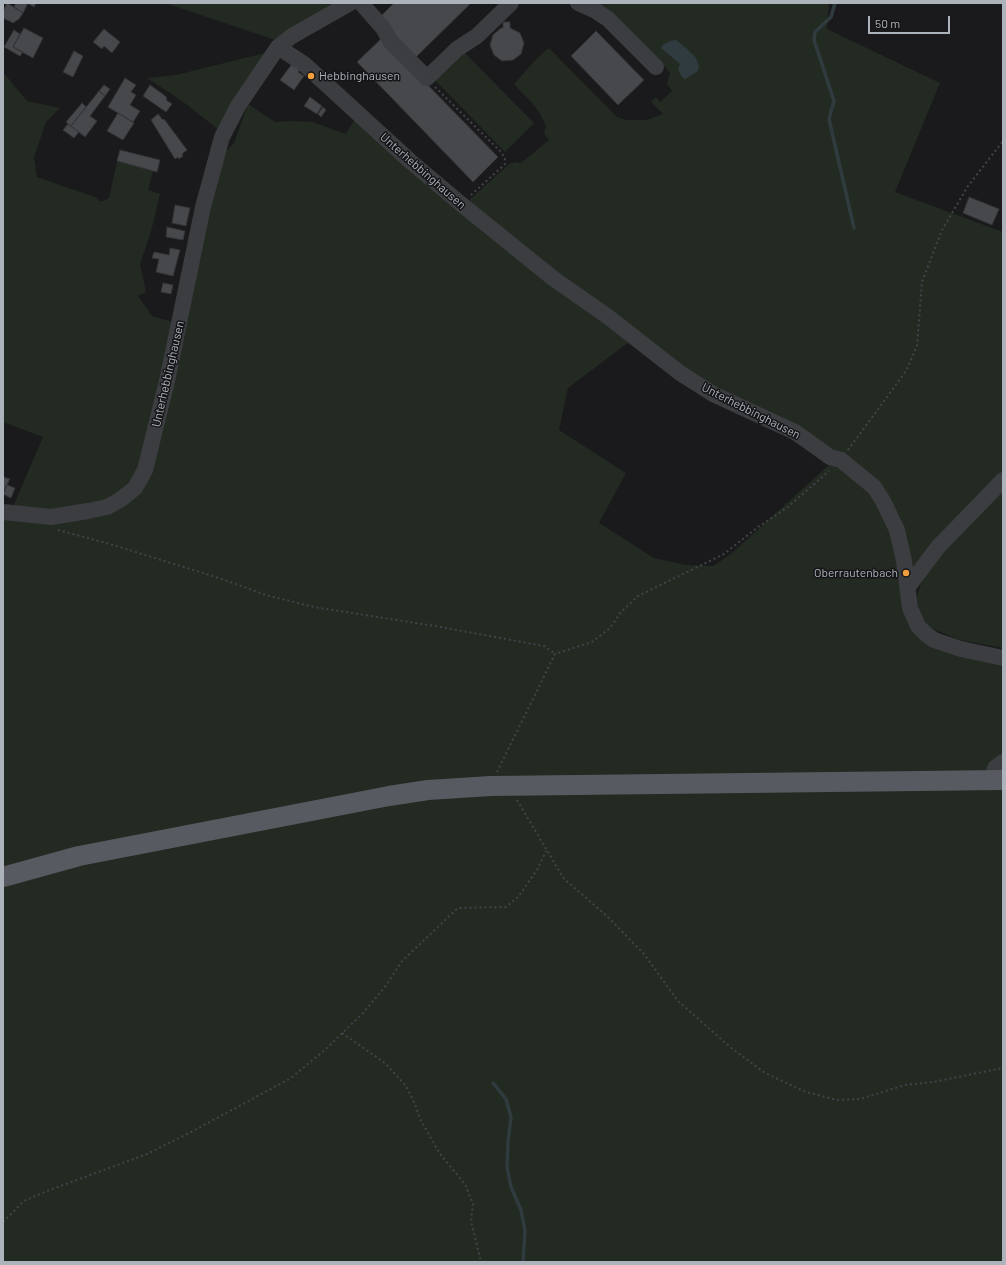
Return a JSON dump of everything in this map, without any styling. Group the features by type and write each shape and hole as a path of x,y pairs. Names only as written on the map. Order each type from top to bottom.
{"main road":[{"path":"3,877 78,856 395,795 435,789 491,786 997,780"}],"street":[{"path":"278,47 292,36 350,3"},
{"path":"361,3 383,28 391,42 427,78 457,49 477,36 510,3"},
{"path":"578,3 596,11 608,19 656,67"},
{"name":"Unterhebbinghausen","path":"3,512 51,517 88,511 107,507 120,500 136,488 145,470 167,381 203,208 220,143 228,123 238,106 278,47 304,64 410,161 461,204 564,286 607,316 680,373 713,394 795,432 830,457 841,460 874,487 893,520 900,542 908,587"},
{"path":"1003,480 938,547 908,587 910,608 913,616 918,626 934,640 961,649 1003,658"},
{"path":"997,780 995,768 1003,762"}],"path":[{"path":"427,78 501,152 505,158 505,164 461,204"},
{"path":"491,786 555,654 592,642 610,628 621,612 638,596 724,554 758,527 788,507 841,460 906,371 917,346 922,282 942,230 968,186 1003,141"},
{"path":"57,529 175,565 266,595 314,607 435,626 544,646 555,654"},
{"path":"522,809 564,879 607,916 644,954 678,1001 730,1047 765,1073 806,1092 837,1100 860,1099 905,1085 933,1082 1003,1068"},
{"path":"3,1222 24,1202 48,1191 147,1154 239,1107 291,1078 326,1049 362,1014 386,987 402,961 458,908 506,907 518,897 537,870 546,851"},
{"path":"342,1033 384,1063 406,1086 415,1104 420,1119 440,1154 465,1184 473,1204 471,1221 480,1262"}],"shaded area":[{"path":"165,3 340,3 278,41"},
{"path":"589,3 829,3 827,29 940,83 895,192 1003,232 1003,476 914,573 886,511 919,633 1003,661 1003,1262 3,1262 3,519 129,500 221,157 234,143 248,104 275,122 313,122 346,134 356,117 466,203 509,164 516,162 521,163 549,140 544,134 546,126 540,114 533,104 514,84 538,57 549,48 618,118 627,120 647,120 663,114 651,102 656,97 660,102 672,91 667,83 670,73 651,54","holes":["633,339 831,463 733,552 714,566 686,565 654,558 599,523 626,473 559,430 568,388"]},
{"path":"676,40 696,58 699,66 698,71 685,79 678,70 680,64 661,48 670,41"},
{"path":"462,50 534,123 505,152 433,78"},
{"path":"265,53 219,130 182,101 147,78 176,75"},
{"path":"3,72 27,101 60,108 46,122 34,157 37,177 95,197 101,202 109,198 117,161 153,171 148,190 160,194 151,232 140,264 146,292 138,296 152,316 176,323 142,468 125,493 84,509 12,509 43,437 3,422"},
{"path":"1003,489 1003,648 960,640 931,628 921,616 916,600 922,580 941,553"}],"building":[{"path":"7,3 23,13 19,19 13,23 3,18 3,11"},
{"path":"16,3 28,3 23,13 14,7"},
{"path":"27,3 36,3 34,7"},
{"path":"394,3 470,4 416,57 379,18"},
{"path":"503,22 510,22 510,28 520,33 524,43 521,54 513,60 502,61 494,55 490,45 493,35 503,28"},
{"path":"24,28 43,38 33,58 13,47"},
{"path":"104,29 120,42 112,53 104,46 102,49 93,42"},
{"path":"14,30 20,34 13,47 23,52 20,56 4,47"},
{"path":"596,31 644,80 618,105 571,56"},
{"path":"382,38 498,157 473,182 357,62"},
{"path":"74,51 83,56 73,77 63,72"},
{"path":"292,64 300,70 298,72 304,76 294,90 280,80"},
{"path":"125,78 136,85 131,92 136,95 130,105 140,111 133,122 108,107"},
{"path":"104,85 110,89 105,96 99,91"},
{"path":"150,85 164,95 167,98 166,100 172,104 166,112 143,96"},
{"path":"99,91 105,96 90,116 97,121 85,137 71,126"},
{"path":"310,97 322,106 317,114 304,106"},
{"path":"82,103 86,107 71,126 66,122"},
{"path":"323,107 326,110 321,117 318,114"},
{"path":"118,113 134,123 123,140 107,131"},
{"path":"158,114 163,120 164,119 187,150 179,159 178,157 175,159 151,120"},
{"path":"68,124 79,132 74,138 63,130"},
{"path":"120,150 160,160 157,172 117,161"},
{"path":"969,197 999,209 992,225 963,213"},
{"path":"175,205 190,208 186,226 172,223"},
{"path":"167,227 185,231 183,240 166,237"},
{"path":"170,248 180,250 173,276 156,272 159,259 152,258 154,252 169,255"},
{"path":"163,283 173,285 171,294 161,292"},
{"path":"3,476 9,479 10,478 4,492"},
{"path":"7,485 15,488 11,498 3,494"}],"waterway":[{"path":"835,3 831,17 815,32 814,40 834,101 829,119 854,228"},
{"path":"493,1083 506,1099 511,1117 507,1167 511,1187 521,1210 525,1231 523,1262"}],"place":[{"name":"Hebbinghausen","path":"311,76"},
{"name":"Oberrautenbach","path":"906,573"}]}
